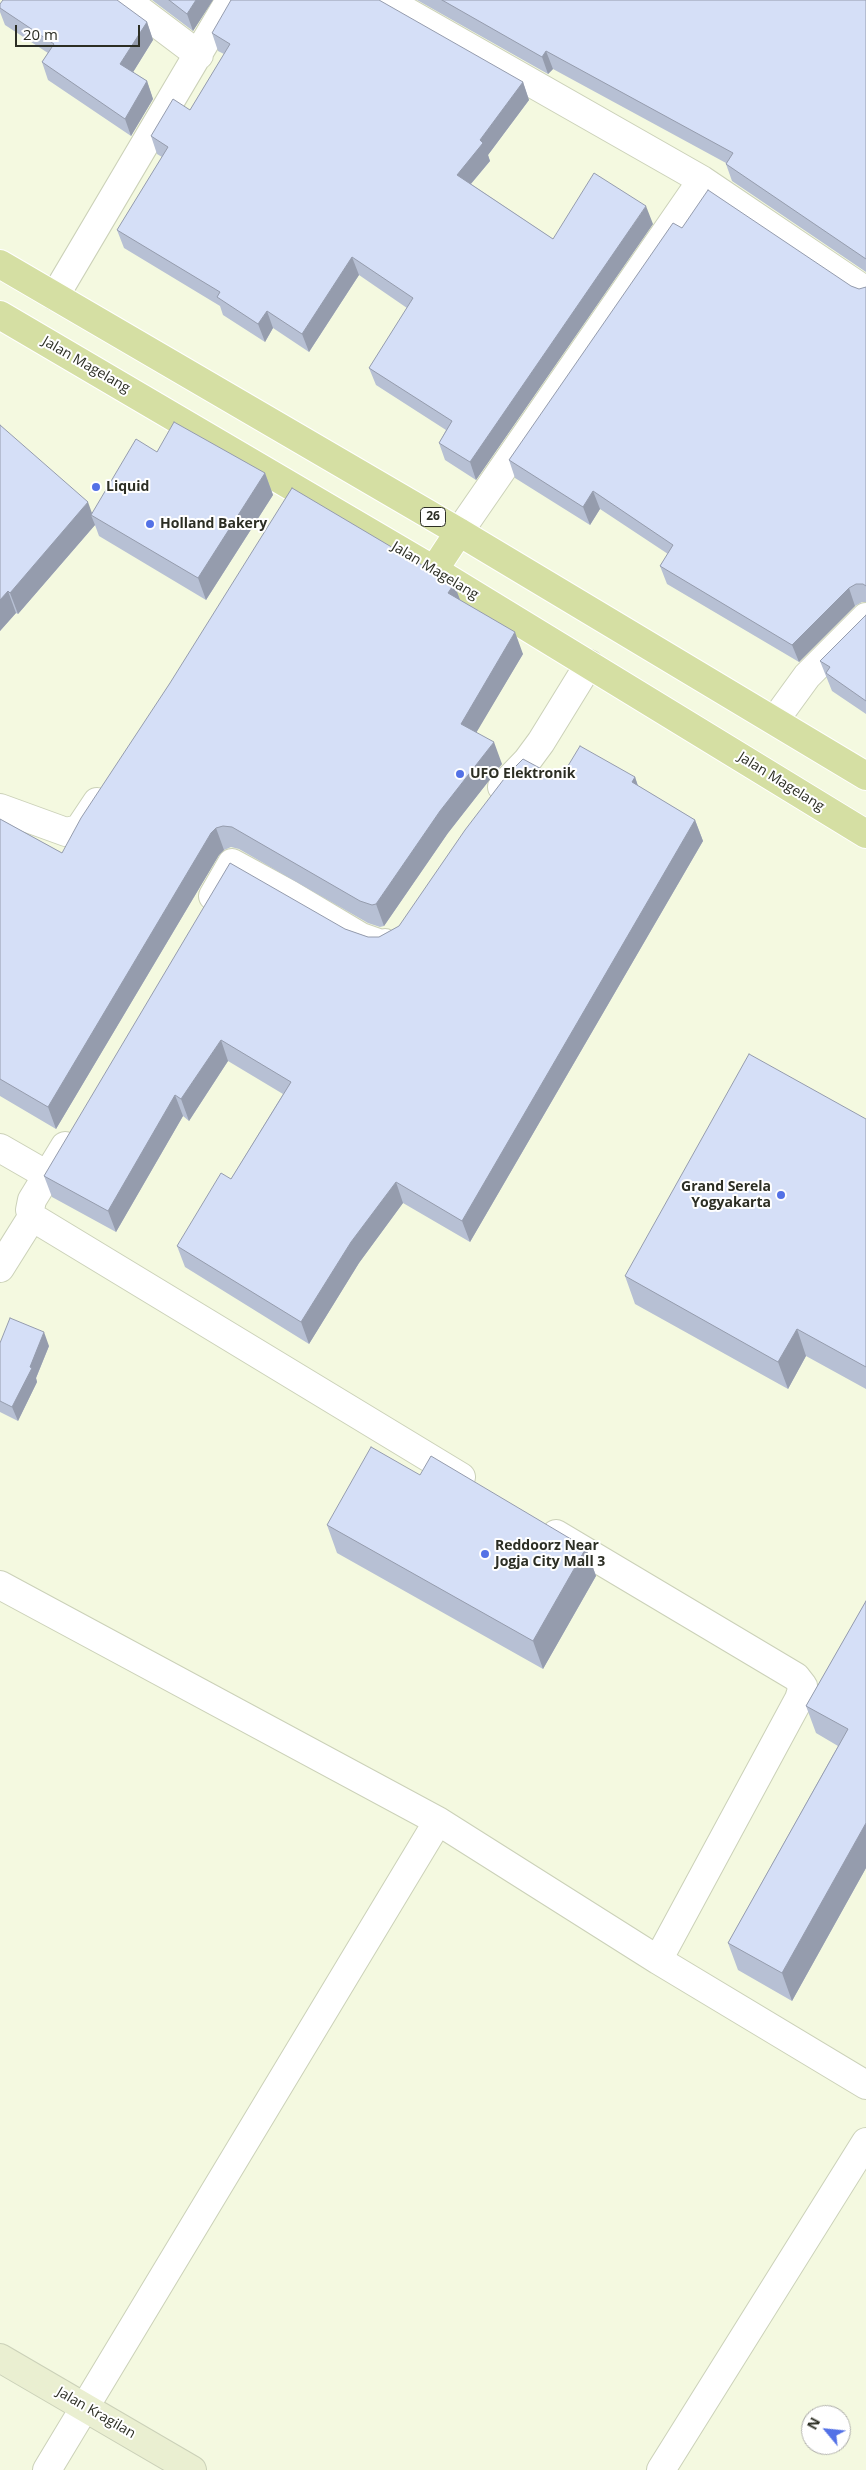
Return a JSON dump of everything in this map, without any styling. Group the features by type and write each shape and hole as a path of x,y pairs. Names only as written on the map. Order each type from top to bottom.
{"main road":[{"name":"26","path":"0,264 460,532 866,776"},
{"name":"Jalan Magelang","path":"0,315 296,487 866,834"},
{"path":"434,570 460,532"}],"street":[{"path":"126,0 199,55"},
{"path":"55,296 230,0"},
{"path":"386,0 702,180 866,291"},
{"path":"460,532 702,180"},
{"path":"280,512 296,487"},
{"path":"775,720 807,676 866,617"},
{"path":"487,807 541,742 589,664"},
{"path":"0,808 66,832 73,832 84,823 110,781"},
{"path":"202,915 232,863 361,937 381,944 394,938 405,923"},
{"path":"80,1121 32,1200 30,1210 32,1216 482,1490"},
{"path":"0,1148 47,1175"},
{"path":"0,1268 32,1216"},
{"path":"533,1520 796,1677 802,1686 799,1699 658,1960"},
{"path":"0,1585 438,1821 658,1960 866,2085"},
{"path":"47,2470 438,1821"},
{"path":"661,2470 866,2142"},
{"name":"Jalan Kragilan","path":"0,2358 86,2406 192,2470"}],"building":[{"path":"3,0 117,0 147,22 120,64 147,81 125,119 42,62 54,44 0,8"},
{"path":"169,0 196,0 187,14"},
{"path":"231,0 379,0 523,82 480,140 483,143 457,175 553,239 594,173 646,206 470,462 439,443 452,421 369,368 413,298 352,257 302,334 267,311 258,324 217,297 220,292 117,230 168,147 151,136 173,99 190,110 230,44 212,33"},
{"path":"442,0 866,0 866,259 726,164 733,153 546,51 542,57"},
{"path":"708,190 851,286 859,289 866,287 866,586 856,584 849,588 792,645 660,566 673,545 593,491 583,507 509,460 673,223 682,228"},
{"path":"174,422 265,473 198,578 91,515 136,439 157,452"},
{"path":"0,425 88,502 10,593 8,591 0,600"},
{"path":"292,488 454,584 448,593 515,632 461,724 494,742 440,811 376,904 372,905 360,901 232,827 223,826 216,828 211,833 48,1107 0,1079 0,819 62,853 81,818 170,683"},
{"path":"866,615 866,701 826,673 830,667 820,661"},
{"path":"580,746 635,777 632,782 695,820 462,1221 396,1182 351,1242 301,1322 177,1246 221,1173 231,1179 291,1082 221,1040 181,1099 175,1095 108,1211 44,1176 230,863 345,929 368,937 379,937 399,926 465,830 507,775 523,759 560,779"},
{"name":"Grand Serela Yogyakarta","path":"749,1054 866,1119 866,1367 797,1329 778,1362 625,1276"},
{"path":"10,1318 44,1332 30,1367 32,1368 12,1407 0,1401 0,1343"},
{"path":"371,1447 420,1475 431,1456 586,1548 533,1641 327,1525"},
{"path":"866,1601 866,1823 782,1973 728,1943 848,1729 806,1706"}],"place":[{"name":"Liquid","path":"96,487"},
{"name":"Holland Bakery","path":"150,524"},
{"name":"UFO Elektronik","path":"460,774"},
{"name":"Grand Serela Yogyakarta","path":"781,1195"},
{"name":"Reddoorz Near Jogja City Mall 3","path":"485,1554"}]}
